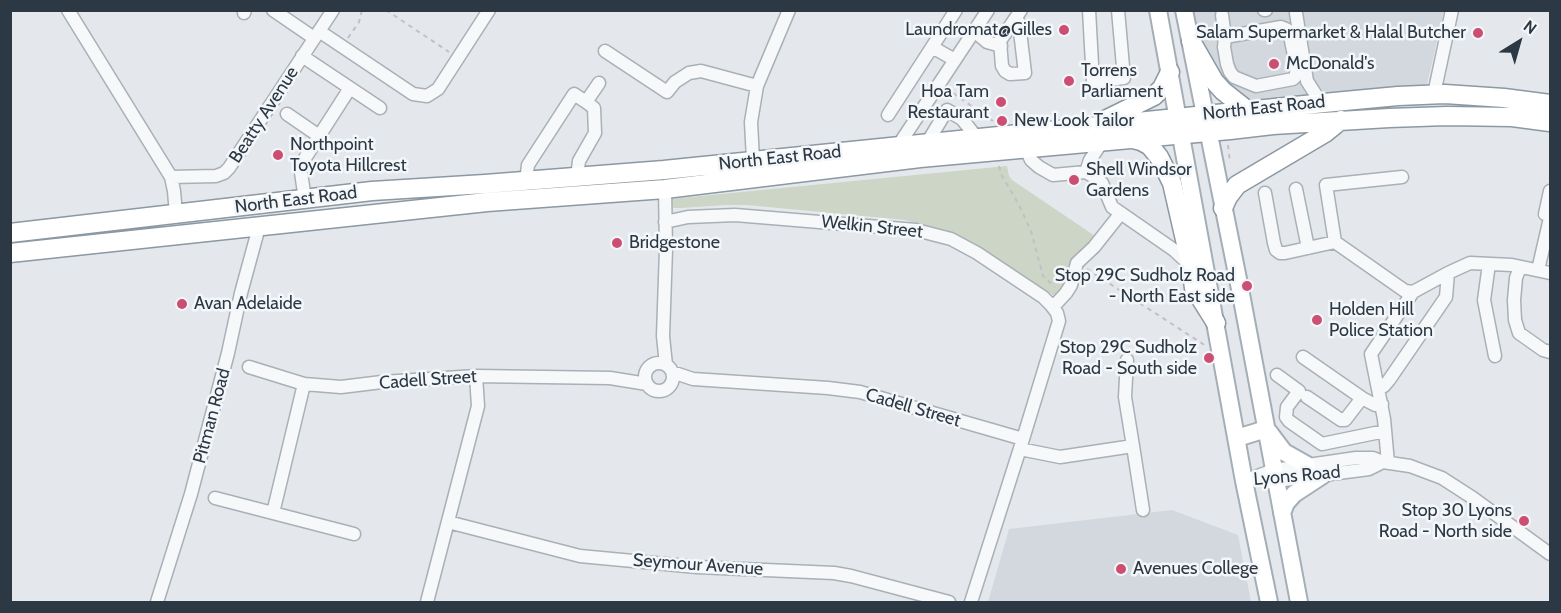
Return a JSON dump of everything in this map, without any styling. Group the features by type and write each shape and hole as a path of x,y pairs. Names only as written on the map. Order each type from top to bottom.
{"highway":[{"path":"1191,41 1214,81 1247,110"},
{"path":"1097,134 1154,96 1162,88 1170,72"},
{"path":"1434,94 1434,101 1466,116"},
{"name":"North East Road","path":"1206,123 1247,110 1434,94 1504,98 1551,104"},
{"name":"North East Road","path":"10,233 372,191 664,170 977,138 1097,134 1206,123 1273,125 1341,120 1466,116 1512,117 1551,122"},
{"path":"1223,208 1237,185 1325,133 1341,120"},
{"name":"North East Road","path":"10,253 488,202 665,189 920,158 1026,149 1097,134 1131,139 1180,126"},
{"path":"1131,139 1150,146 1159,157 1172,183 1194,288 1216,323"},
{"path":"664,170 665,189"},
{"path":"259,227 265,203"}],"main road":[{"path":"1158,10 1244,481 1269,603"},
{"path":"1185,10 1223,208 1253,333 1266,429 1299,603"},
{"path":"1236,438 1266,429"},
{"path":"1266,429 1284,452 1307,465"},
{"path":"1282,513 1286,502 1294,494 1323,475"}],"street":[{"path":"68,10 171,177 176,214"},
{"path":"273,10 413,94 427,96 438,89 489,10"},
{"name":"Beatty Avenue","path":"171,177 216,176 229,168 333,10"},
{"path":"753,160 751,122 757,86 789,10"},
{"path":"888,115 956,10"},
{"path":"898,146 988,10"},
{"path":"1089,10 1093,82 1124,78 1118,10"},
{"path":"1434,94 1452,10"},
{"path":"1297,13 1307,81 1321,103"},
{"path":"1018,14 1025,73 1010,74 1002,66 1000,41 1018,14"},
{"path":"1222,15 1224,47 1230,72 1241,80 1256,86 1295,77 1297,70 1288,31 1281,27 1225,37"},
{"path":"974,32 987,42 1001,46"},
{"path":"932,47 954,60"},
{"path":"605,51 667,92 675,82 689,73 701,71 757,86"},
{"path":"302,56 381,108"},
{"path":"1297,105 1307,81"},
{"path":"586,102 599,83"},
{"path":"305,198 300,166 350,88"},
{"path":"526,181 528,165 574,93 594,108 595,132 579,161 578,177"},
{"path":"927,143 947,110 963,119 977,138"},
{"path":"287,114 319,136"},
{"path":"1086,172 1097,134"},
{"path":"1026,149 1031,160 1053,175 1086,172 1096,177 1102,183 1113,207 1174,250 1191,266"},
{"path":"1402,177 1326,185 1335,242 1405,291 1413,292"},
{"path":"657,371 673,377 670,386 663,391 654,390 657,371 663,336 666,249 665,189"},
{"path":"1296,189 1308,248"},
{"path":"1385,463 1382,404 1371,354 1413,292 1448,273 1470,263 1520,267 1544,272 1544,239 1551,217 1545,214 1551,190"},
{"path":"1265,193 1274,243 1276,250 1280,253 1335,242"},
{"path":"971,603 1059,321 1053,307 1071,285 1077,263 1094,247 1121,213"},
{"name":"Welkin Street","path":"665,222 688,217 735,215 916,230 951,239 977,253 1043,297 1053,307"},
{"name":"Pitman Road","path":"157,603 191,494 259,227"},
{"path":"1489,264 1484,300 1495,356"},
{"path":"1520,267 1516,278 1514,300 1515,320 1519,333 1543,351 1551,352"},
{"path":"1378,388 1384,386 1389,380 1446,297 1448,273"},
{"path":"1303,357 1362,398 1375,405 1382,404"},
{"path":"1127,360 1125,397 1143,510"},
{"name":"Cadell Street","path":"249,367 304,384 341,387 476,376 610,378 657,371 693,379 860,392 1060,457 1133,446"},
{"path":"1277,375 1299,391 1287,407 1286,417 1322,444 1385,431"},
{"path":"427,603 478,406 476,376"},
{"name":"Cadell Street","path":"670,386 693,379"},
{"path":"273,513 304,384"},
{"path":"1307,397 1341,420 1345,420 1362,398"},
{"name":"Lyons Road","path":"1275,476 1307,465 1364,457 1385,463 1410,466 1442,478 1551,554"},
{"name":"Lyons Road","path":"1244,481 1275,476 1323,475 1369,469 1385,463"},
{"path":"215,498 354,534"},
{"name":"Seymour Avenue","path":"448,522 580,556 697,567 834,573 949,603"}],"path":[{"path":"348,38 359,22 362,10"},
{"path":"386,10 458,58"},
{"path":"953,93 993,121"},
{"path":"998,151 1000,170 1031,231 1041,272 1060,292"},
{"path":"1077,263 1209,348"}],"shaded area":[{"path":"1191,11 1444,11 1427,84 1420,87 1249,101 1218,84 1195,33"},
{"name":"Avenues College","path":"1172,510 1238,535 1251,602 988,602 1009,529"}],"green space":[{"path":"1007,166 1012,180 1095,236 1089,245 1072,259 1066,283 1056,297 965,240 905,220 747,205 674,208 670,205 670,199"}],"place":[{"name":"Laundromat@Gilles","path":"1064,30"},
{"name":"Salam Supermarket & Halal Butcher","path":"1478,33"},
{"name":"McDonald's","path":"1274,64"},
{"name":"Torrens Parliament","path":"1069,81"},
{"name":"Hoa Tam Restaurant","path":"1001,102"},
{"name":"New Look Tailor","path":"1002,121"},
{"name":"Northpoint Toyota Hillcrest","path":"278,155"},
{"name":"Shell Windsor Gardens","path":"1074,180"},
{"name":"Bridgestone","path":"617,243"},
{"name":"Stop 29C Sudholz Road - North East side","path":"1247,286"},
{"name":"Avan Adelaide","path":"182,304"},
{"name":"Holden Hill Police Station","path":"1317,320"},
{"name":"Stop 29C Sudholz Road - South side","path":"1209,358"},
{"name":"Stop 30 Lyons Road - North side","path":"1524,521"},
{"name":"Avenues College","path":"1121,569"}]}
